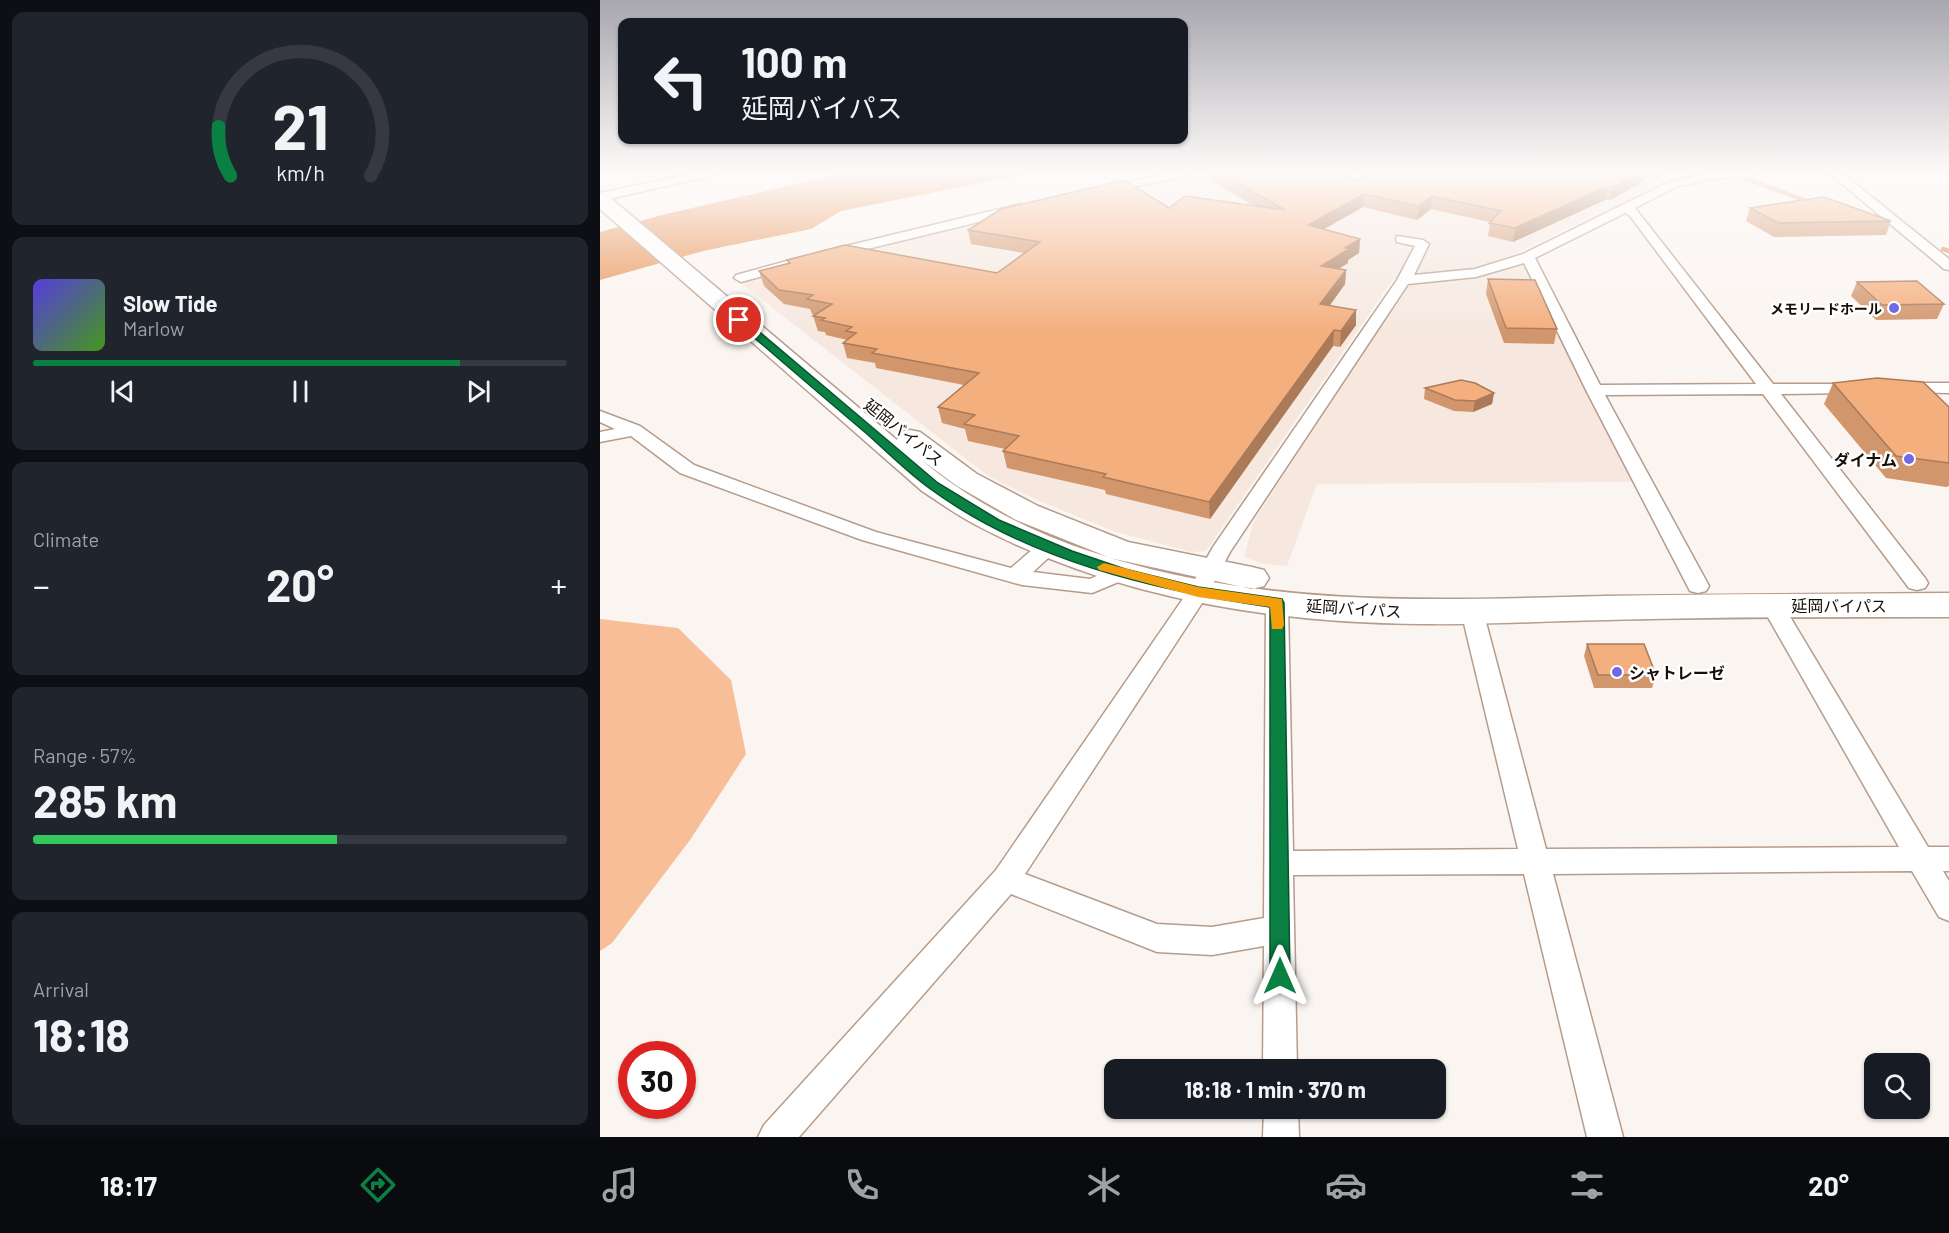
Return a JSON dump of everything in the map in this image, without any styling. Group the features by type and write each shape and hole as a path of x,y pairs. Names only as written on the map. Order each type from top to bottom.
{"highway":[{"name":"延岡バイパス","path":"647,226 721,283 933,456 967,480 1027,513 1120,550 1204,581 1277,603 1395,612 1772,605 1949,605"},
{"name":"延岡バイパス","path":"721,283 933,485 994,523 1050,548 1121,573 1204,581 1396,591 1949,582"}],"street":[{"path":"721,283 947,226"},
{"path":"1404,280 1476,273 1528,257 1590,226"},
{"path":"1644,226 1917,583"},
{"path":"1900,226 1949,266"},
{"path":"1911,235 1949,247"},
{"path":"776,1137 1006,879 1404,280 1423,244 1402,239"},
{"path":"1528,257 1594,390 1698,586"},
{"path":"1594,390 1949,388"},
{"path":"600,416 634,430 687,469 869,536 1016,575 1092,586 1121,573"},
{"path":"600,437 634,430"},
{"path":"1016,575 1050,548"},
{"path":"1277,603 1280,1059"},
{"path":"1772,605 1949,908"},
{"path":"1472,611 1605,1137"},
{"path":"1278,862 1535,859 1949,859"},
{"path":"1006,879 1157,938 1212,941 1280,929"},
{"path":"1281,1119 1281,1137"}],"shaded area":[{"path":"622,226 816,226 811,229 703,251 600,280 600,232"},
{"path":"952,226 1574,226 1491,265 1393,279 1206,551 1191,552 1113,531 1037,500 988,476 741,283 745,279"},
{"path":"1517,264 1526,266 1633,482 1317,484 1287,566 1264,564 1244,557 1254,521 1405,288 1413,284 1477,276"},
{"path":"600,619 678,628 731,680 746,754 690,840 612,943 600,951"}],"building":[{"path":"974,226 1312,226 1360,239 1345,248 1349,249 1321,266 1346,270 1320,304 1356,310 1341,331 1334,330 1209,502 1103,477 1106,474 1003,451 1019,436 964,424 975,415 938,407 979,373 872,353 877,349 843,343 856,333 846,331 852,327 813,316 832,304 807,299 813,295 779,290 759,271 790,263 787,260 845,245 997,273 1040,242 968,230"},
{"path":"1488,279 1535,280 1557,329 1506,328"},
{"path":"1917,281 1944,304 1882,305 1857,282"},
{"path":"1877,378 1923,382 1949,407 1949,463 1896,456 1833,383"},
{"path":"1461,380 1475,383 1494,393 1475,401 1455,400 1425,388"},
{"path":"1587,644 1644,644 1656,675 1598,675"}],"waterway":[{"path":"1943,249 1949,251"}],"slow traffic":[{"path":"1104,567 1198,592 1277,603 1277,625"}],"place":[{"name":"メモリードホール","path":"1894,308"},
{"name":"ダイナム","path":"1909,459"},
{"name":"シャトレーゼ","path":"1617,672"}],"route":[{"path":"739,320 933,485 994,523 1050,548 1121,573 1198,592 1277,603 1280,976"}]}
